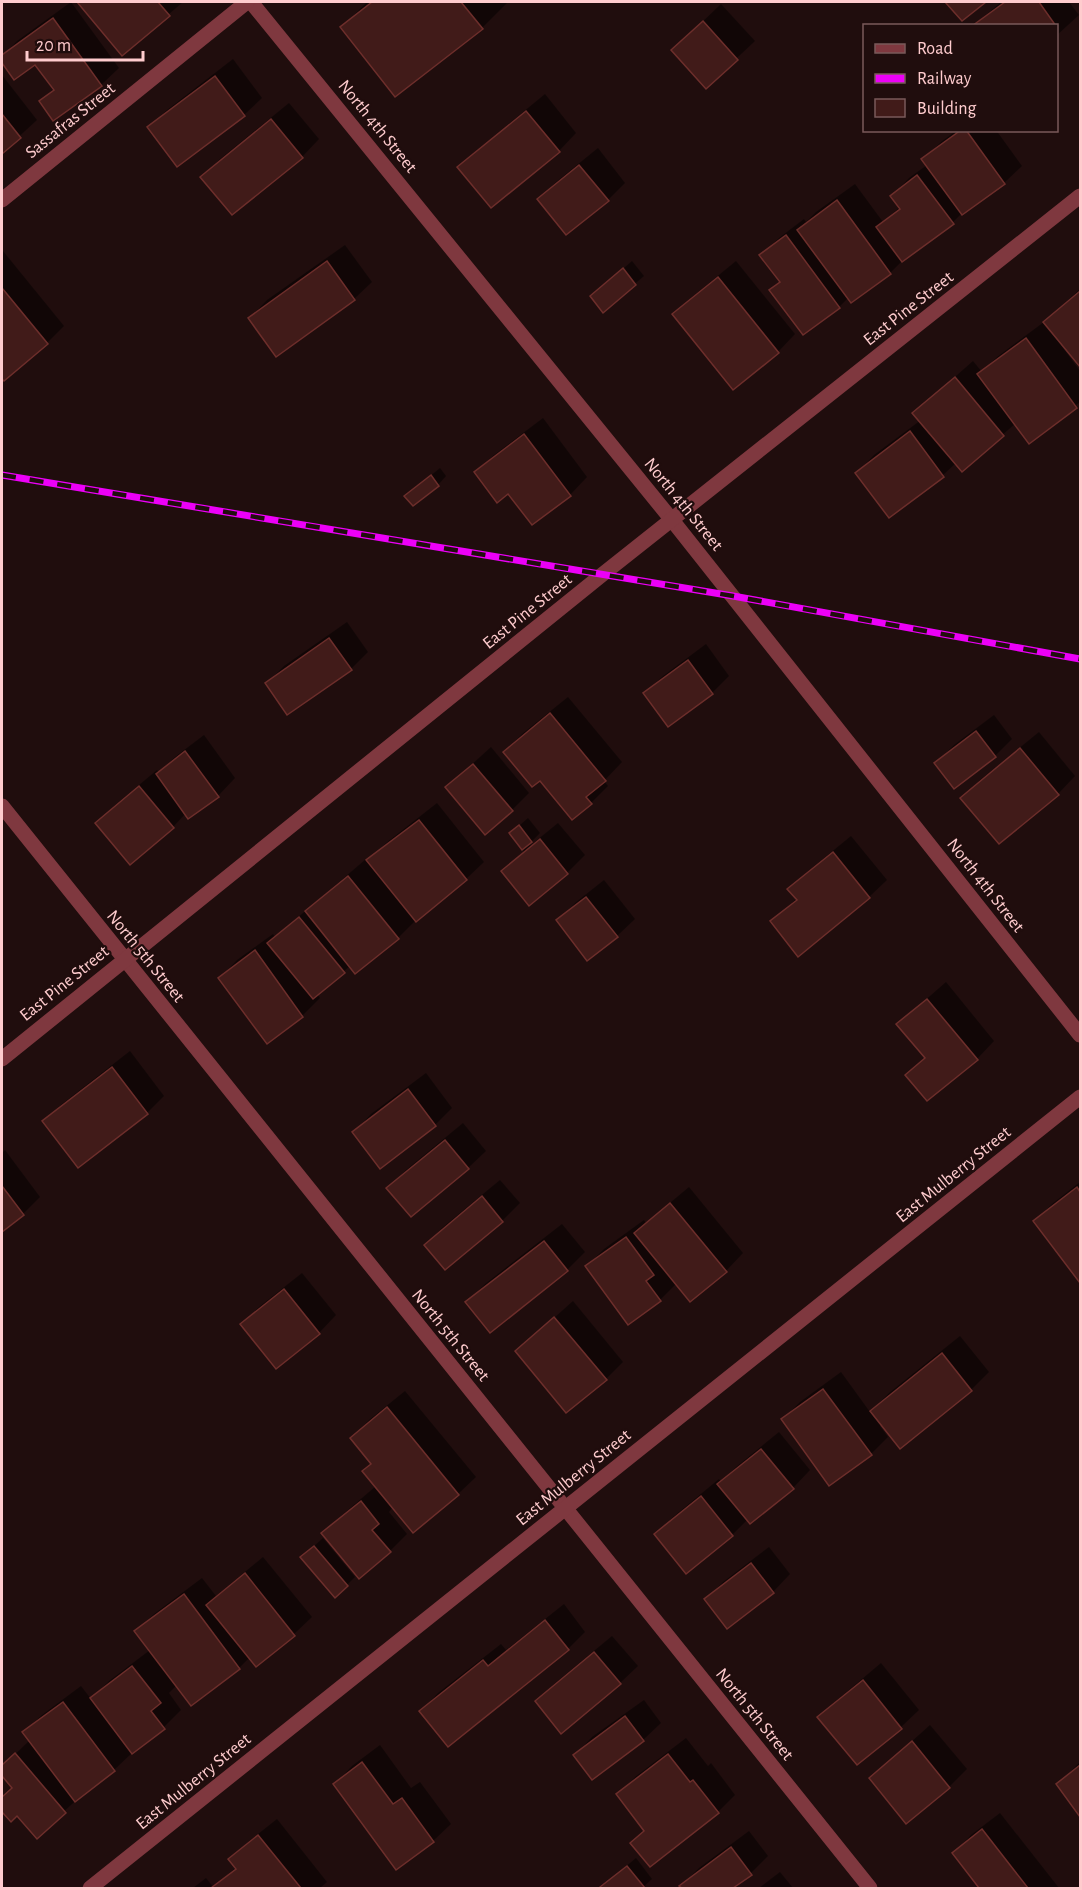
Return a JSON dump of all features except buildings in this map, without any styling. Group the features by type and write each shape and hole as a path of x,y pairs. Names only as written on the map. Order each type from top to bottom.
{"street":[{"name":"Sassafras Street","path":"2,200 249,2"},
{"name":"North 4th Street","path":"249,2 672,520 1080,1035"},
{"name":"East Pine Street","path":"2,1059 672,520 1080,196"},
{"name":"North 5th Street","path":"2,806 870,1888"},
{"name":"East Mulberry Street","path":"90,1888 1080,1097"}],"railway":[{"path":"2,475 733,596 1080,659"}]}
